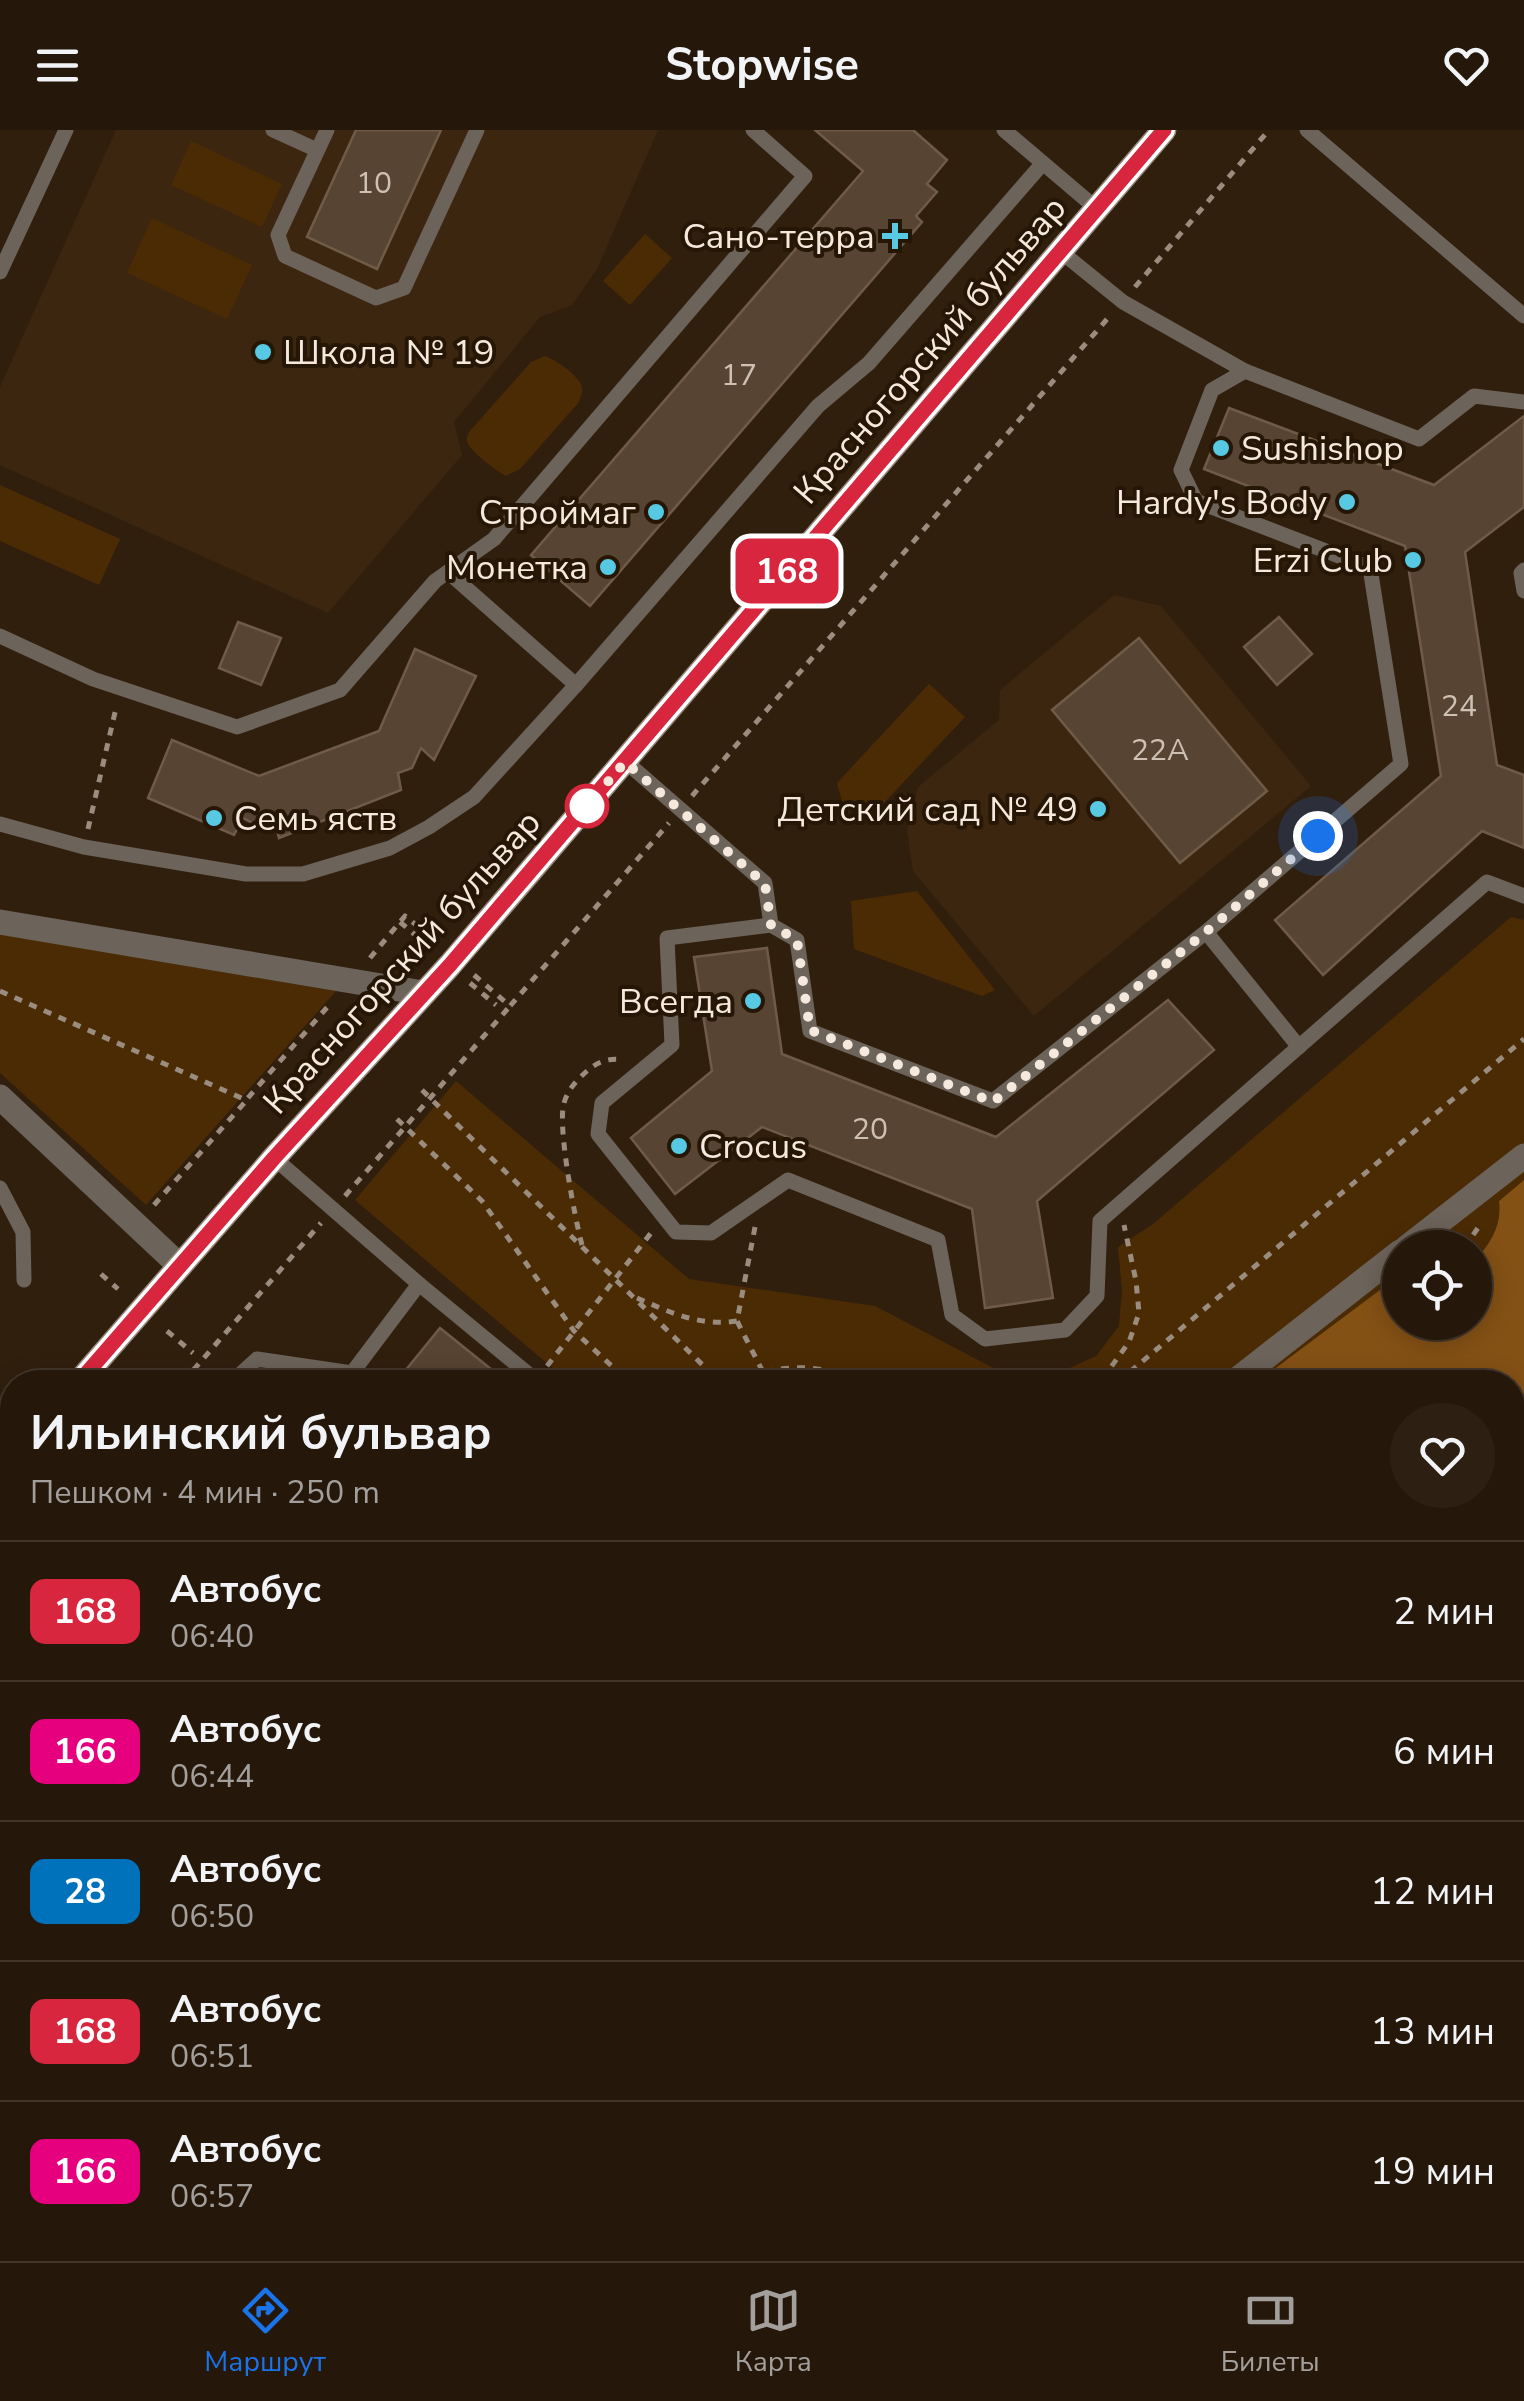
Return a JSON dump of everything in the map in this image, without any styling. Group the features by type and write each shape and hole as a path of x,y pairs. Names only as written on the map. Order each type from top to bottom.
{"main road":[{"name":"Красногорский бульвар","path":"89,1370 274,1158 450,965 1164,130"}],"street":[{"path":"0,922 423,993"},
{"path":"0,1097 180,1266"},
{"path":"1429,1230 1524,1156"},
{"path":"1249,1370 1382,1266"}],"lane":[{"path":"0,272 66,130"},
{"path":"273,130 317,150"},
{"path":"326,130 278,235 286,256 376,298 404,288 476,130"},
{"path":"0,636 93,679 237,727 340,690 435,580 494,539 805,176 753,130"},
{"path":"1307,130 1524,316"},
{"path":"1015,134 1097,208"},
{"path":"0,824 84,847 246,874 303,874 390,848 429,828 474,797 818,406 869,364 1044,163"},
{"path":"1060,251 1123,302 1245,371 1420,439 1474,396 1524,402"},
{"path":"1245,371 1212,390 1181,470 1196,501 1370,568 1401,764 1206,932 993,1102 810,1030 797,940 771,925 667,938 672,1044 602,1103 598,1134 676,1232 711,1233 788,1180 938,1240 952,1315 986,1338 1066,1330 1097,1296 1100,1221 1488,882 1524,896"},
{"path":"1524,570 1524,591"},
{"path":"448,572 576,684"},
{"path":"625,762 765,884 771,925"},
{"path":"1206,932 1299,1046"},
{"path":"274,1158 524,1370"},
{"path":"0,1188 23,1232 24,1280"},
{"path":"354,1370 419,1284"},
{"path":"246,1370 257,1360 336,1370"}],"path":[{"path":"84,847 120,688"},
{"path":"400,922 421,940"},
{"path":"149,1212 382,944"},
{"path":"470,982 496,1005"},
{"path":"1132,1370 1524,1039"},
{"path":"422,1090 708,1370"},
{"path":"397,1119 482,1201 574,1331 616,1370"},
{"path":"760,1199 737,1321 762,1370"},
{"path":"1106,1370 1129,1342 1139,1313 1120,1204"},
{"path":"545,1370 663,1216"},
{"path":"100,1274 118,1289"},
{"path":"630,1295 677,1316 719,1324 737,1321"},
{"path":"167,1331 193,1354"},
{"path":"779,1370 821,1370"}],"shaded area":[{"name":"Школа № 19","path":"116,130 658,130 597,269 572,305 540,317 454,422 462,455 328,613 0,465 0,387"},
{"path":"191,141 282,184 262,227 171,185"},
{"path":"152,218 252,265 227,319 127,273"},
{"path":"645,234 672,258 630,305 603,281"},
{"path":"545,356 581,384 579,402 520,469 506,476 473,450 467,436 531,362"},
{"path":"0,485 120,539 99,585 0,541"},
{"name":"Детский сад № 49","path":"1114,595 1161,606 1311,786 1034,1016 913,871 907,831 918,787 999,720 1000,690"},
{"path":"929,684 965,717 881,806 845,812 837,783"},
{"path":"917,891 995,990 982,996 854,949 851,901"},
{"path":"1511,917 1524,920 1524,1180 1499,1201 1499,1218 1492,1236 1492,1230 1382,1230 1382,1289 1273,1370 1065,1370 1096,1356 1119,1326 1122,1290 1118,1247 1153,1224"},
{"path":"0,934 336,991 146,1205 0,1073"},
{"path":"456,1081 689,1279 875,1306 997,1370 555,1370 355,1200"},
{"path":"1524,1180 1524,1370 1273,1370 1382,1288 1382,1340 1492,1340 1492,1236 1499,1218 1499,1201"}],"building":[{"path":"356,130 441,130 377,269 307,237"},
{"path":"815,130 913,130 947,160 927,184 937,192 916,216 922,222 590,606 531,555 863,171"},
{"path":"1229,408 1434,485 1524,416 1524,507 1465,552 1497,765 1524,775 1524,848 1482,831 1323,975 1275,920 1441,776 1405,546 1204,469"},
{"path":"1279,617 1312,654 1277,685 1244,647"},
{"path":"238,622 281,638 261,685 219,668"},
{"path":"1139,638 1267,791 1180,863 1052,710"},
{"path":"415,649 476,676 434,760 421,748 412,768 398,773 401,790 279,838 274,819 256,825 243,818 234,835 148,798 172,740 259,776 379,731"},
{"path":"767,948 782,1054 996,1137 1168,1000 1214,1050 1037,1201 1053,1298 985,1308 972,1209 762,1127 675,1194 631,1138 712,1071 694,957"},
{"path":"440,1328 492,1370 406,1370"}],"bus line":[{"name":"168","path":"89,1370 274,1158 450,965 1164,130"}],"place":[{"name":"Сано-терра","path":"895,236"},
{"name":"Школа № 19","path":"263,352"},
{"name":"Sushishop","path":"1221,448"},
{"name":"Hardy's Body","path":"1347,502"},
{"name":"Строймаг","path":"656,512"},
{"name":"Erzi Club","path":"1413,560"},
{"name":"Монетка","path":"608,567"},
{"name":"Детский сад № 49","path":"1098,809"},
{"name":"Семь яств","path":"214,818"},
{"name":"Всегда","path":"753,1001"},
{"name":"Crocus","path":"679,1146"}],"route":[{"path":"587,806 580,814 625,762 765,884 771,925 797,940 810,1030 993,1102 1206,932 1318,836"}]}
